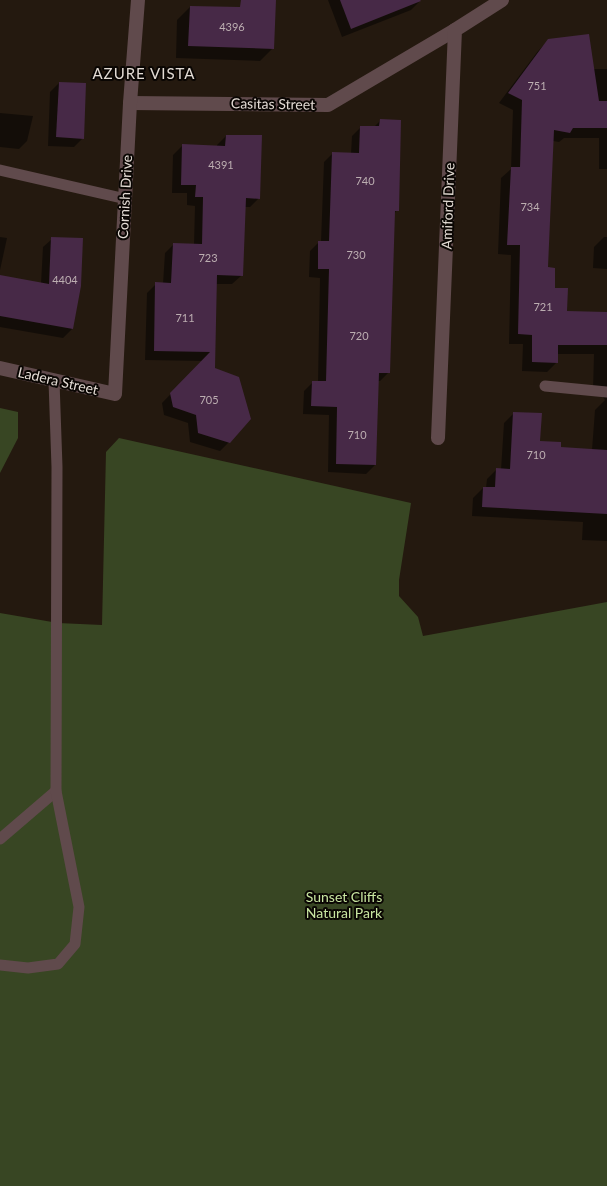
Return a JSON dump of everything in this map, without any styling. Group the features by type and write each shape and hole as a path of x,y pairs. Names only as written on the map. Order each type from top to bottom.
{"street":[{"name":"Cornish Drive","path":"115,394 130,103 138,0"},
{"path":"455,30 502,0"},
{"name":"Casitas Street","path":"130,103 328,105 455,30"},
{"name":"Amiford Drive","path":"438,438 455,30"},
{"name":"Ladera Street","path":"0,368 115,394"}],"lane":[{"path":"0,170 126,199"},
{"path":"0,965 28,968 58,964 75,944 79,907 56,791 57,467 54,381"},
{"path":"545,386 607,392"},
{"path":"0,839 56,791"}],"green space":[{"path":"0,408 18,412 18,438 0,473"},
{"name":"Sunset Cliffs Natural Park","path":"119,438 411,503 399,580 399,596 418,617 423,636 607,602 607,1186 0,1186 0,613 58,623 102,625 106,452"}],"building":[{"path":"241,0 276,0 274,49 188,46 190,6 240,7"},
{"path":"340,0 420,0 421,1 351,29"},
{"path":"589,34 599,101 607,101 607,128 573,128 570,133 554,130 548,267 555,268 555,288 568,288 567,311 607,312 607,345 558,345 558,363 532,362 532,335 518,334 520,245 507,245 511,167 520,167 522,100 508,93 548,39"},
{"path":"59,82 86,83 84,139 56,137"},
{"path":"380,119 401,120 399,211 395,211 390,373 379,373 376,465 336,464 337,407 311,406 312,381 326,381 329,269 318,269 318,241 329,241 332,152 359,153 360,126 379,126"},
{"path":"226,135 262,135 260,199 246,198 243,276 217,275 215,368 239,377 251,419 230,443 198,433 196,415 173,407 170,393 210,352 154,351 155,282 171,283 173,243 202,244 203,197 195,197 196,185 181,185 182,144 225,146"},
{"path":"51,237 83,238 81,286 73,329 0,316 0,275 49,284"},
{"path":"513,412 542,413 540,441 561,442 561,447 607,450 607,514 482,507 483,487 495,487 496,468 510,469"}],"district":[{"name":"AZURE VISTA","path":"144,74"}]}
